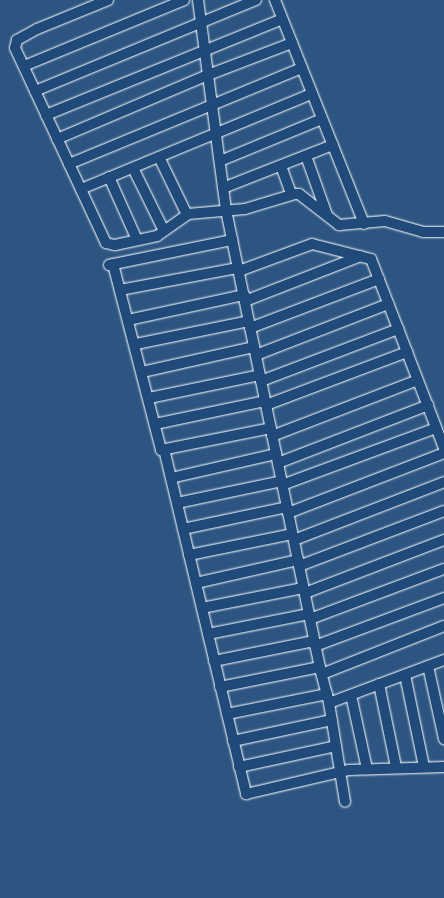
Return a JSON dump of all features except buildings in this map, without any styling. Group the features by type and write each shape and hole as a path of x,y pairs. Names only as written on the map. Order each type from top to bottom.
{"street":[{"path":"108,0 37,29 17,40 15,48 106,242 115,246 157,236 187,214 245,209 291,194 299,194 339,225 385,221 424,232 444,232"},
{"path":"24,66 184,0"},
{"path":"198,0 226,210 309,616 328,698 345,802"},
{"path":"35,91 256,0"},
{"path":"275,0 364,224"},
{"path":"46,114 282,19"},
{"path":"57,139 208,75 292,43"},
{"path":"69,164 302,68"},
{"path":"81,189 312,94"},
{"path":"220,161 322,119"},
{"path":"223,188 332,145"},
{"path":"306,156 327,215"},
{"path":"159,157 187,214"},
{"path":"281,166 291,194"},
{"path":"133,168 164,231"},
{"path":"109,178 137,240"},
{"path":"232,240 111,265 136,344 161,450 272,432 418,380"},
{"path":"120,290 238,269 312,244 371,259 444,448"},
{"path":"128,320 244,298 361,256"},
{"path":"136,344 250,324 379,279"},
{"path":"142,372 255,351 388,304"},
{"path":"149,398 261,378 398,329"},
{"path":"155,424 266,403 407,352"},
{"path":"171,478 277,458 428,405"},
{"path":"177,503 282,483 436,428"},
{"path":"164,449 246,794 340,772 396,767 444,767"},
{"path":"183,529 288,510 444,453"},
{"path":"189,555 293,537 444,482"},
{"path":"196,583 298,563 444,511"},
{"path":"202,608 304,591 444,540"},
{"path":"208,634 309,616 444,569"},
{"path":"214,660 315,643 444,598"},
{"path":"220,688 321,671 444,626"},
{"path":"227,714 351,695 444,660"},
{"path":"428,666 444,739"},
{"path":"405,675 424,767"},
{"path":"379,684 396,767"},
{"path":"351,695 366,769"},
{"path":"233,741 332,720"},
{"path":"239,767 336,746"}]}
